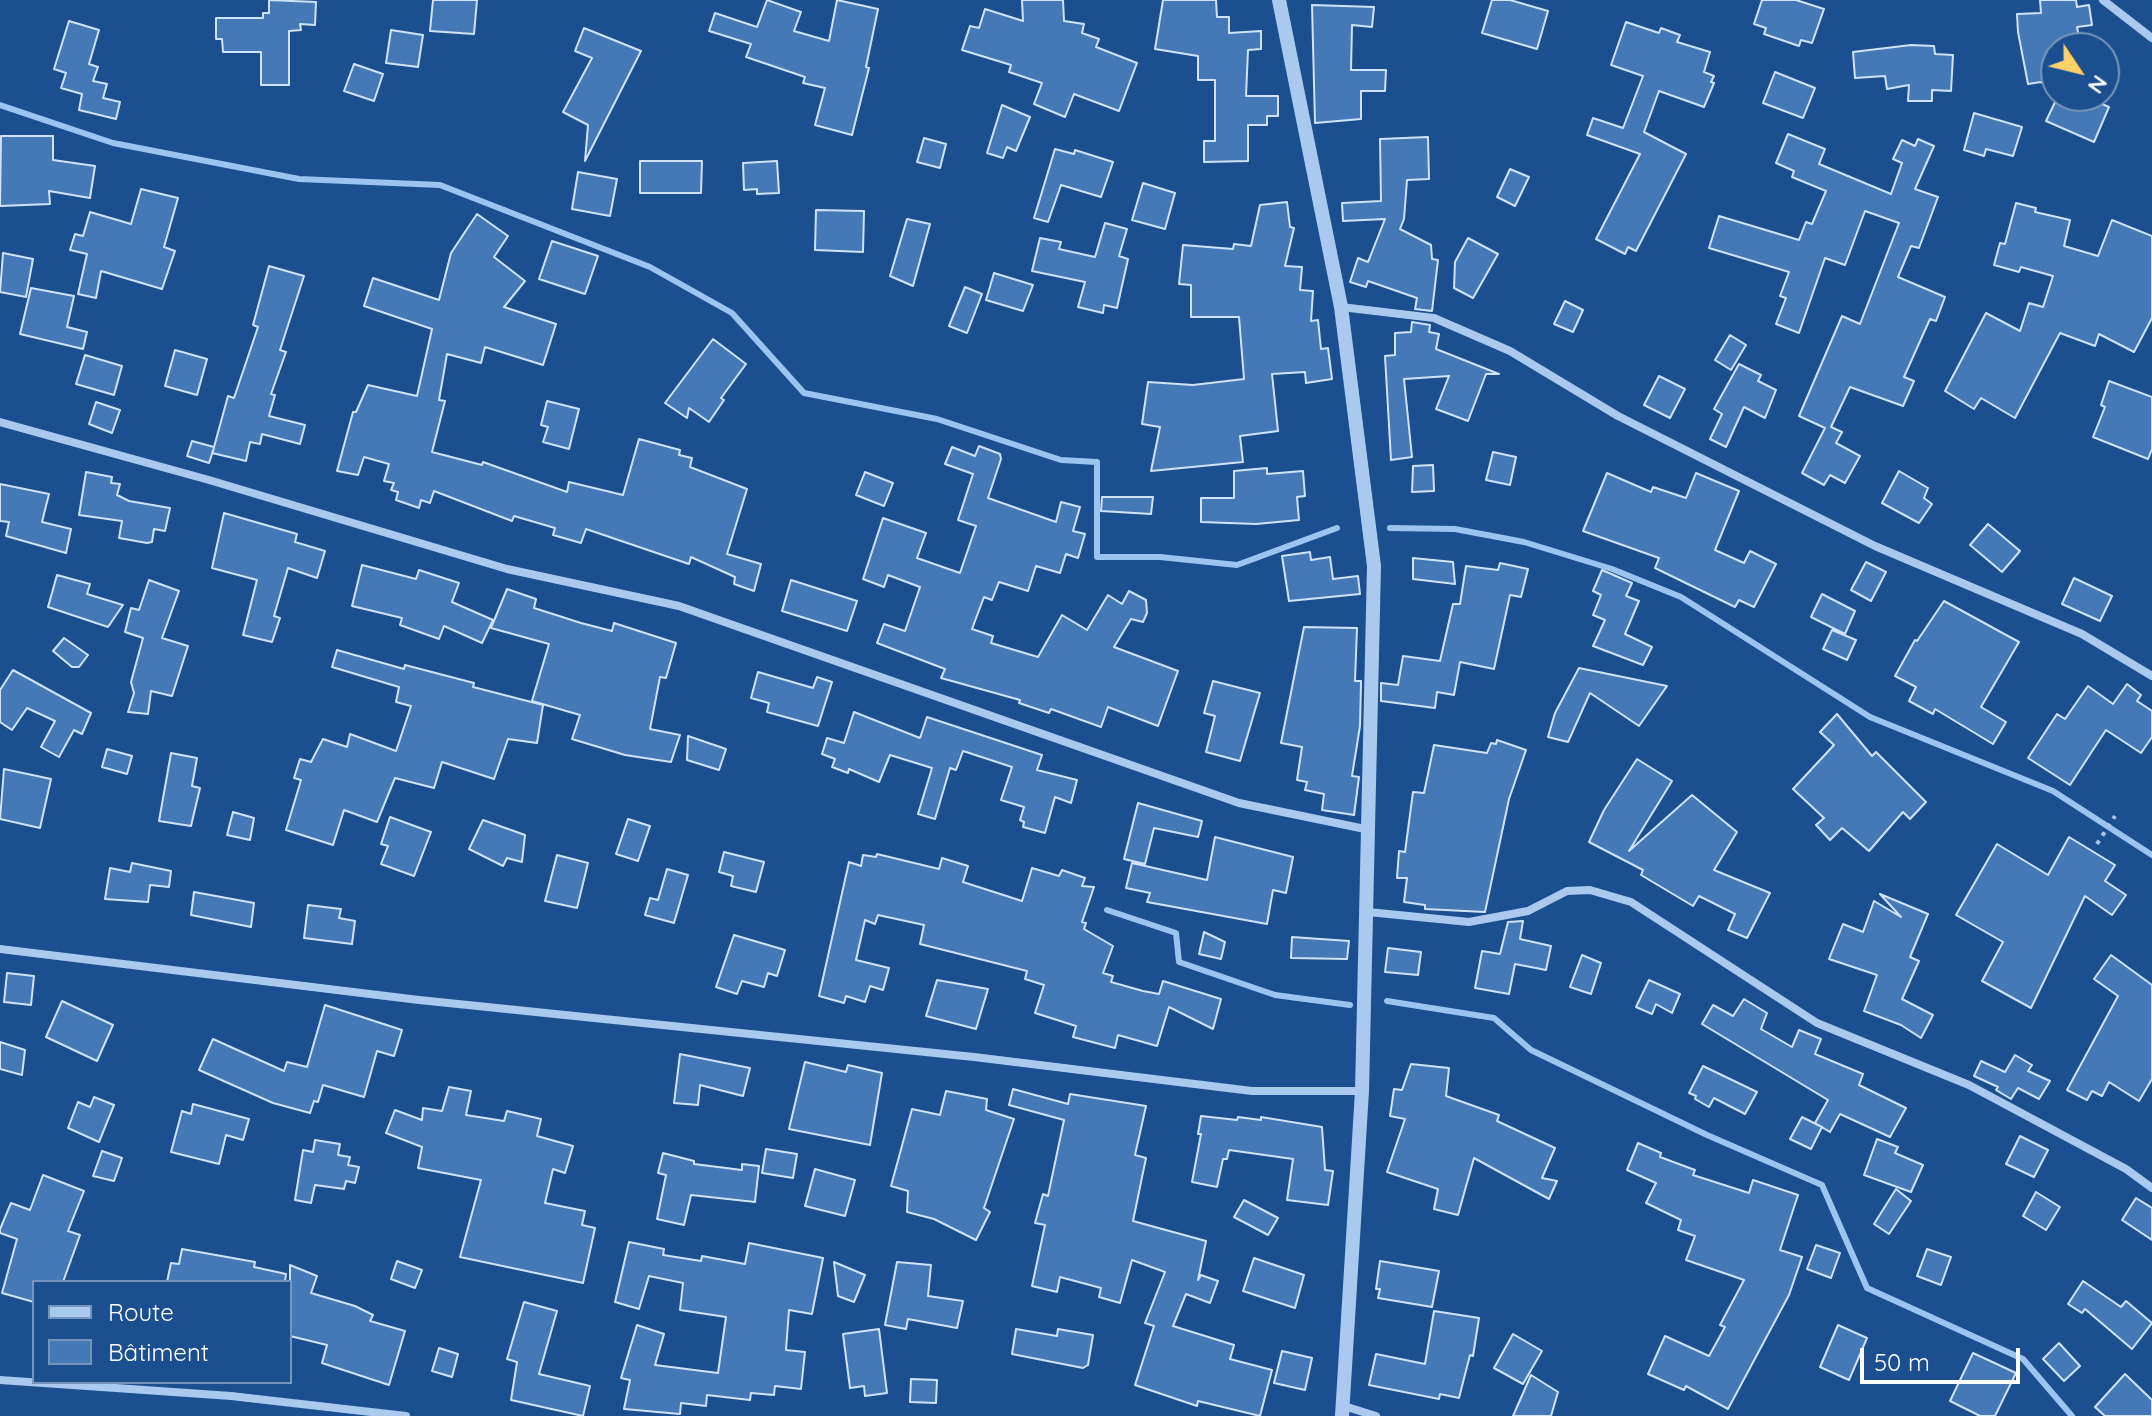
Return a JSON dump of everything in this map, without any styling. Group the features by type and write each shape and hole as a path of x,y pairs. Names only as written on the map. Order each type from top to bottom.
{"street":[{"path":"1279,0 1341,307 1374,566 1371,831 1362,1091 1343,1411 1376,1416"},
{"path":"2103,0 2152,38"},
{"path":"1341,307 1434,318 1510,351 1618,416 1875,546 2082,634 2152,676"},
{"path":"0,422 209,480 507,569 679,606 1239,803 1371,831"},
{"path":"1368,912 1469,922 1528,911 1567,891 1590,890 1631,902 1817,1023 1969,1085 2126,1169 2152,1188"},
{"path":"0,949 419,1000 974,1057 1252,1091 1362,1091"},
{"path":"0,1380 32,1382"},
{"path":"58,1384 231,1396 406,1416"}],"path":[{"path":"2097,844 2115,816"}],"building":[{"path":"269,0 316,2 315,25 300,24 301,30 289,31 289,85 261,85 261,52 223,52 222,39 216,39 216,18 263,18 263,13 269,13"},
{"path":"433,0 477,0 474,34 430,31"},
{"path":"767,0 801,12 794,31 829,41 837,0 878,9 866,67 869,68 852,135 815,125 825,88 803,83 805,77 746,57 751,44 709,31 715,13 757,27"},
{"path":"1022,0 1063,0 1064,21 1084,24 1082,33 1099,39 1096,47 1137,63 1119,111 1074,94 1065,117 1034,104 1042,83 1009,72 1011,65 962,50 970,26 979,28 985,9 1023,21"},
{"path":"1163,0 1216,0 1217,17 1229,17 1229,33 1261,31 1261,49 1248,50 1246,96 1278,96 1278,116 1267,116 1267,125 1248,125 1248,161 1204,162 1204,141 1215,141 1215,80 1198,80 1198,56 1155,49"},
{"path":"1492,0 1510,0 1548,11 1537,49 1482,33"},
{"path":"1762,0 1796,0 1824,9 1812,43 1801,40 1799,46 1764,34 1766,28 1754,24"},
{"path":"2040,0 2076,0 2077,7 2089,5 2092,25 2077,27 2078,32 2040,32 2040,82 2028,84 2017,14 2041,13"},
{"path":"1312,5 1374,7 1372,27 1352,25 1351,70 1386,70 1385,91 1361,91 1361,119 1315,123"},
{"path":"69,21 99,30 89,64 98,67 93,81 107,84 103,98 120,102 116,119 79,110 82,94 61,88 66,73 54,69"},
{"path":"1626,22 1659,33 1661,28 1680,35 1677,42 1710,52 1704,72 1714,76 1711,82 1714,83 1704,107 1659,91 1644,132 1686,154 1636,251 1628,247 1625,254 1596,239 1640,154 1587,135 1593,118 1623,128 1643,76 1611,65"},
{"path":"584,28 641,51 585,161 588,125 563,112 592,58 575,51"},
{"path":"391,30 423,35 418,67 386,63"},
{"path":"1911,45 1934,46 1935,54 1953,55 1951,91 1932,90 1932,101 1908,101 1909,85 1887,89 1885,76 1855,78 1853,52"},
{"path":"354,64 383,74 374,101 344,91"},
{"path":"1775,72 1815,88 1803,118 1763,103"},
{"path":"1002,105 1030,117 1016,151 1007,147 1003,158 987,153"},
{"path":"2050,112 2107,112 2094,142 2046,121"},
{"path":"1974,113 2022,127 2013,156 1986,149 1984,156 1964,150"},
{"path":"1788,134 1825,149 1819,164 1891,194 1902,163 1893,159 1902,140 1915,146 1918,139 1934,146 1915,189 1938,197 1919,248 1911,246 1898,277 1945,297 1936,321 1930,319 1904,377 1914,381 1903,406 1850,387 1831,427 1842,432 1836,443 1860,456 1845,483 1830,475 1824,485 1802,473 1825,428 1799,416 1842,316 1860,324 1899,223 1865,211 1845,265 1825,258 1799,333 1776,324 1786,298 1780,296 1789,272 1709,248 1719,216 1799,240 1806,222 1812,224 1826,191 1792,177 1794,171 1776,163"},
{"path":"1,136 53,136 53,160 95,166 90,198 49,191 50,204 0,206"},
{"path":"1428,137 1429,179 1407,180 1404,219 1400,229 1431,245 1432,259 1438,260 1432,311 1415,309 1417,298 1368,281 1366,287 1350,282 1358,258 1368,262 1385,219 1343,221 1342,203 1381,201 1380,139"},
{"path":"924,138 946,144 940,168 917,162"},
{"path":"1055,149 1074,154 1075,150 1113,162 1101,197 1061,185 1048,222 1034,218"},
{"path":"640,161 702,161 701,193 640,193"},
{"path":"777,161 779,193 757,194 757,189 744,190 743,163"},
{"path":"1510,169 1529,177 1515,206 1497,197"},
{"path":"578,172 617,179 610,216 572,209"},
{"path":"1143,183 1175,193 1165,229 1132,220"},
{"path":"141,189 178,198 164,247 175,251 162,289 101,271 96,298 78,294 87,254 70,250 75,234 83,236 90,212 131,224"},
{"path":"1287,202 1290,227 1294,228 1285,266 1302,267 1300,290 1313,291 1311,321 1318,320 1321,349 1328,348 1332,379 1306,383 1305,372 1272,374 1278,431 1240,436 1243,462 1151,471 1160,427 1142,424 1148,382 1193,385 1244,379 1239,317 1191,317 1191,285 1179,284 1183,245 1233,249 1234,244 1251,246 1260,205"},
{"path":"2016,203 2036,208 2035,212 2070,220 2064,246 2098,256 2112,220 2152,236 2152,318 2134,352 2099,334 2095,346 2060,333 2015,418 1981,398 1974,409 1945,391 1986,313 2020,331 2029,303 2043,307 2053,276 2021,267 2019,272 1994,265 2000,243 2005,244"},
{"path":"816,210 864,211 863,252 815,250"},
{"path":"477,214 508,236 494,257 525,281 504,307 556,324 543,365 485,347 481,363 447,354 439,400 445,401 432,452 482,465 483,462 567,492 569,482 623,495 639,439 680,450 679,455 692,458 690,467 747,489 727,554 761,564 754,591 734,584 735,577 691,557 689,564 586,529 581,543 553,535 555,528 514,516 512,521 434,491 430,503 421,500 419,508 396,500 398,492 391,490 394,483 384,481 389,464 364,457 358,475 337,471 353,412 356,412 368,385 417,396 432,329 364,306 373,278 439,300 451,253"},
{"path":"907,219 930,224 913,286 890,276"},
{"path":"1105,223 1127,229 1119,256 1128,259 1117,308 1104,305 1103,313 1078,307 1085,282 1032,271 1040,238 1061,242 1059,249 1095,257"},
{"path":"1468,238 1498,254 1473,298 1454,288 1455,262"},
{"path":"552,241 598,256 585,294 539,279"},
{"path":"3,253 33,259 26,297 0,292"},
{"path":"269,266 304,276 280,350 286,352 271,394 275,395 269,416 305,425 300,444 262,434 260,444 250,442 246,461 212,453 209,463 187,456 192,441 214,447 228,396 234,398 258,327 253,325"},
{"path":"994,273 1033,285 1023,311 986,300"},
{"path":"965,287 982,294 967,333 949,326"},
{"path":"31,288 74,296 67,327 87,332 83,349 20,334"},
{"path":"1565,301 1583,310 1573,332 1554,324"},
{"path":"1412,322 1430,325 1429,332 1439,334 1436,349 1499,374 1486,374 1468,421 1436,409 1449,376 1404,379 1412,457 1391,460 1385,356 1395,355 1395,333 1411,332"},
{"path":"1730,335 1746,345 1731,370 1715,360"},
{"path":"713,339 746,364 721,398 724,400 709,422 689,408 687,418 665,403"},
{"path":"175,350 207,359 197,395 165,386"},
{"path":"85,355 122,366 114,395 76,384"},
{"path":"1739,364 1761,375 1758,381 1776,390 1765,418 1744,407 1726,447 1710,439 1722,414 1714,409"},
{"path":"1659,376 1685,389 1670,418 1644,405"},
{"path":"2109,381 2152,397 2152,449 2148,459 2093,437 2105,407 2101,405"},
{"path":"547,401 579,409 569,449 543,442 548,427 541,425"},
{"path":"96,402 120,410 112,433 89,424"},
{"path":"979,446 1000,454 1001,459 988,498 1056,522 1061,502 1080,507 1073,531 1085,534 1078,558 1066,554 1060,573 1036,566 1028,591 999,582 992,600 984,597 972,629 993,636 991,643 1038,657 1062,615 1087,630 1108,595 1122,604 1129,591 1146,600 1147,613 1143,622 1131,619 1114,647 1178,671 1158,726 1108,707 1101,727 1051,709 1049,713 1019,703 1020,700 941,678 945,669 877,643 884,624 905,631 920,587 888,575 884,587 863,579 883,518 926,533 917,558 960,573 976,526 958,520 973,474 945,464 952,447 975,456"},
{"path":"1493,452 1516,457 1510,485 1486,480"},
{"path":"1433,465 1434,491 1412,492 1413,466"},
{"path":"1267,468 1267,474 1303,471 1305,496 1297,497 1299,520 1256,524 1201,522 1201,498 1234,498 1234,471"},
{"path":"1899,471 1928,488 1924,498 1932,504 1919,523 1882,503"},
{"path":"86,472 112,477 111,483 120,484 117,495 129,501 170,508 165,531 154,529 152,542 147,543 119,538 122,521 79,515"},
{"path":"865,472 893,483 884,506 856,495"},
{"path":"1607,473 1651,492 1653,487 1686,498 1696,473 1739,491 1715,550 1744,563 1750,551 1776,564 1754,607 1739,600 1735,607 1655,568 1659,558 1583,531"},
{"path":"0,484 49,494 42,522 71,529 66,553 6,536 9,522 0,521"},
{"path":"1102,497 1153,497 1151,514 1101,511"},
{"path":"224,513 297,534 295,542 325,551 317,578 288,568 274,616 280,618 272,642 243,635 257,580 212,568"},
{"path":"1988,524 2020,551 2002,572 1970,545"},
{"path":"1310,552 1311,560 1330,557 1333,579 1358,576 1360,594 1289,601 1282,556"},
{"path":"1413,558 1453,562 1455,584 1413,579"},
{"path":"1866,562 1886,572 1871,601 1851,590"},
{"path":"1500,563 1528,569 1521,597 1510,595 1494,669 1460,662 1454,695 1437,692 1435,708 1381,701 1381,683 1398,685 1403,656 1440,661 1453,604 1460,604 1466,566 1498,570"},
{"path":"362,565 416,579 419,570 459,583 452,602 493,620 482,643 444,626 439,639 400,625 402,618 352,606"},
{"path":"1602,570 1632,583 1626,596 1639,601 1625,634 1652,647 1643,665 1593,646 1605,620 1593,615 1601,595 1593,591"},
{"path":"57,575 90,584 87,594 123,605 108,627 48,607"},
{"path":"2074,578 2112,596 2100,621 2062,604"},
{"path":"149,580 179,591 162,638 188,646 172,696 151,691 148,714 128,712 134,693 131,682 143,638 125,632 131,608 139,610"},
{"path":"791,580 857,601 847,631 782,611"},
{"path":"507,589 536,599 534,608 612,631 614,623 676,643 666,678 660,677 650,729 680,735 671,762 625,755 572,739 580,715 532,701 549,644 491,628"},
{"path":"1822,594 1855,611 1845,634 1811,617"},
{"path":"1944,601 2019,642 1981,707 2006,722 1993,744 1935,709 1933,714 1909,701 1916,687 1895,676 1915,640"},
{"path":"1304,627 1357,628 1355,681 1361,681 1360,726 1352,776 1359,777 1354,815 1322,810 1324,794 1305,790 1307,782 1297,780 1302,747 1281,743"},
{"path":"1832,630 1856,640 1847,660 1823,649"},
{"path":"64,638 88,655 79,667 72,667 53,651"},
{"path":"337,650 404,669 405,665 474,683 473,687 543,705 537,743 508,739 494,779 442,762 434,788 395,778 377,822 344,810 333,845 286,830 301,780 294,778 300,759 311,762 323,739 347,747 350,734 396,751 411,706 396,702 399,687 332,667"},
{"path":"1579,668 1667,686 1639,726 1590,693 1568,742 1548,737 1555,713"},
{"path":"13,670 91,713 82,734 74,730 59,757 41,747 55,721 27,708 12,730 0,722 0,690"},
{"path":"758,672 813,688 817,677 832,682 818,726 767,712 769,703 751,698"},
{"path":"1213,681 1260,693 1240,761 1206,752 1215,716 1204,713"},
{"path":"2127,684 2141,695 2137,701 2152,711 2152,737 2141,753 2106,730 2070,785 2028,758 2057,714 2065,719 2088,686 2113,704"},
{"path":"854,712 920,738 927,717 1042,755 1037,770 1077,780 1071,803 1055,797 1045,833 1023,827 1024,822 1020,820 1024,807 1001,800 1012,767 963,751 956,770 950,768 935,819 918,814 932,768 890,755 879,782 849,769 848,773 832,767 835,759 822,754 827,738 844,743"},
{"path":"1837,714 1872,756 1876,752 1926,802 1910,819 1903,812 1869,851 1842,828 1830,840 1816,825 1824,818 1793,789 1834,745 1820,732"},
{"path":"688,736 726,749 719,770 687,760"},
{"path":"1497,740 1526,750 1509,799 1485,912 1425,909 1425,905 1404,902 1407,878 1397,878 1399,851 1405,852 1413,792 1424,793 1434,745 1487,753 1491,743 1496,744"},
{"path":"107,749 132,756 127,774 102,767"},
{"path":"171,753 197,758 192,786 200,788 191,826 159,821"},
{"path":"1637,759 1672,781 1629,851 1692,795 1737,832 1714,870 1770,893 1747,938 1728,930 1735,914 1699,896 1693,906 1641,875 1643,870 1589,842 1604,810"},
{"path":"4,769 51,779 40,828 0,819"},
{"path":"1138,803 1202,821 1198,837 1154,828 1145,864 1124,859"},
{"path":"233,812 254,818 250,840 227,835"},
{"path":"390,817 431,832 414,876 381,864 388,846 381,844"},
{"path":"628,819 650,826 638,861 616,854"},
{"path":"483,820 525,835 522,862 507,858 503,866 469,849"},
{"path":"1215,837 1293,857 1286,893 1273,890 1267,924 1147,902 1150,893 1126,888 1132,863 1207,880"},
{"path":"2069,837 2115,865 2105,881 2126,895 2112,915 2085,896 2031,1008 1982,981 2003,942 1956,915 1997,844 2048,875"},
{"path":"724,852 764,862 756,892 731,886 733,876 719,872"},
{"path":"877,854 939,869 942,858 968,866 963,882 1022,901 1032,868 1059,876 1062,870 1085,878 1082,886 1094,887 1082,922 1086,923 1084,929 1113,946 1103,973 1113,976 1111,982 1143,991 1159,994 1163,981 1221,999 1213,1029 1169,1007 1157,1046 1118,1035 1115,1048 1073,1037 1076,1026 1035,1013 1044,985 1025,979 1027,971 920,944 924,925 878,915 875,924 865,920 856,960 889,968 883,990 870,986 865,1002 846,996 844,1003 819,996 849,862 861,866 863,855 876,857"},
{"path":"557,855 588,863 577,908 545,901"},
{"path":"132,863 171,871 169,887 150,885 148,902 105,899 110,868 130,872"},
{"path":"667,869 688,875 674,923 645,915 650,898 658,900"},
{"path":"194,892 254,903 251,927 191,915"},
{"path":"1880,894 1928,914 1910,957 1919,961 1902,999 1933,1015 1921,1038 1901,1025 1864,1011 1877,975 1829,959 1843,924 1863,932 1874,901 1901,917"},
{"path":"308,905 341,909 339,918 355,921 352,944 304,938"},
{"path":"1523,921 1520,939 1551,946 1546,970 1515,964 1509,994 1475,988 1482,951 1500,954 1508,922"},
{"path":"1204,932 1225,942 1221,959 1199,954"},
{"path":"734,935 785,950 777,976 768,973 764,987 742,981 737,994 716,987"},
{"path":"1292,937 1349,941 1347,959 1291,958"},
{"path":"1388,948 1421,952 1418,975 1385,972"},
{"path":"1582,955 1601,963 1591,994 1570,987"},
{"path":"2111,955 2152,985 2152,1079 2139,1101 2109,1082 2102,1096 2092,1091 2087,1100 2067,1090 2118,996 2094,979"},
{"path":"7,973 34,976 31,1005 4,1002"},
{"path":"937,980 988,989 976,1029 926,1016"},
{"path":"1649,980 1680,994 1672,1013 1656,1004 1652,1014 1636,1007"},
{"path":"1744,999 1767,1013 1761,1029 1792,1047 1799,1030 1821,1039 1815,1054 1863,1074 1859,1085 1906,1108 1890,1137 1840,1114 1830,1132 1815,1123 1828,1100 1702,1024 1713,1005 1733,1016"},
{"path":"62,1001 113,1025 97,1061 46,1037"},
{"path":"325,1005 402,1030 394,1056 377,1051 364,1097 323,1085 318,1102 314,1101 310,1113 273,1103 199,1070 213,1039 284,1071 287,1062 307,1067"},
{"path":"0,1042 25,1050 22,1075 0,1069"},
{"path":"680,1054 750,1068 743,1096 700,1085 698,1105 674,1103"},
{"path":"2015,1055 2032,1065 2028,1071 2050,1081 2039,1099 2018,1088 2011,1099 1996,1090 1998,1087 1974,1076 1981,1061 2005,1072"},
{"path":"805,1062 846,1072 848,1065 882,1073 870,1145 789,1129"},
{"path":"1411,1064 1449,1068 1446,1096 1499,1115 1497,1121 1555,1148 1542,1178 1557,1181 1549,1199 1474,1158 1458,1215 1434,1209 1438,1189 1387,1172 1405,1119 1390,1116 1394,1089 1402,1090"},
{"path":"1703,1066 1757,1092 1745,1114 1714,1098 1709,1107 1689,1093"},
{"path":"449,1087 471,1091 466,1115 504,1121 507,1111 541,1119 537,1136 573,1146 565,1173 553,1169 545,1203 585,1211 582,1225 595,1228 583,1283 460,1257 481,1180 418,1168 422,1147 386,1133 395,1110 422,1120 423,1108 442,1111"},
{"path":"1013,1089 1068,1104 1070,1094 1146,1106 1135,1155 1146,1158 1133,1221 1206,1241 1198,1280 1201,1275 1218,1281 1210,1303 1186,1294 1173,1326 1234,1345 1230,1359 1272,1370 1260,1416 1198,1401 1197,1406 1135,1385 1154,1326 1145,1323 1165,1272 1132,1260 1120,1303 1099,1297 1101,1288 1060,1277 1057,1292 1032,1286 1045,1225 1035,1223 1043,1194 1048,1196 1064,1120 1009,1105"},
{"path":"946,1091 987,1099 986,1110 1014,1119 984,1208 990,1212 976,1240 934,1219 907,1212 908,1191 891,1186 912,1109 940,1115"},
{"path":"94,1097 114,1105 99,1142 68,1128 78,1102 90,1107"},
{"path":"193,1104 249,1119 243,1140 226,1135 219,1164 171,1152 182,1111 191,1114"},
{"path":"1201,1116 1237,1120 1238,1117 1261,1120 1261,1117 1322,1127 1325,1170 1333,1171 1328,1205 1287,1200 1293,1159 1229,1150 1227,1159 1223,1159 1217,1187 1192,1182 1201,1134 1198,1134"},
{"path":"1802,1117 1822,1127 1811,1149 1790,1139"},
{"path":"2020,1136 2048,1150 2034,1177 2006,1164"},
{"path":"1877,1139 1898,1147 1895,1153 1923,1165 1911,1192 1864,1175"},
{"path":"315,1140 340,1144 338,1155 350,1157 348,1165 359,1167 355,1183 346,1181 344,1189 315,1185 311,1203 295,1200 303,1150 313,1152"},
{"path":"1638,1143 1661,1153 1660,1157 1695,1170 1693,1175 1749,1193 1753,1180 1798,1195 1780,1250 1802,1257 1789,1295 1728,1409 1686,1386 1684,1390 1648,1374 1665,1336 1709,1356 1725,1327 1720,1325 1744,1280 1686,1260 1695,1236 1678,1230 1681,1220 1646,1203 1656,1183 1627,1170"},
{"path":"766,1149 797,1154 793,1178 762,1173"},
{"path":"102,1151 122,1158 114,1181 93,1176"},
{"path":"663,1153 694,1161 694,1164 742,1170 742,1164 759,1166 755,1202 691,1195 684,1225 657,1219 666,1175 658,1173"},
{"path":"815,1169 855,1180 845,1216 805,1206"},
{"path":"43,1175 84,1191 68,1231 80,1235 64,1280 32,1280 32,1301 2,1293 17,1239 0,1233 11,1203 30,1210"},
{"path":"1896,1189 1911,1201 1889,1234 1874,1224"},
{"path":"2036,1192 2060,1207 2046,1230 2023,1216"},
{"path":"2136,1198 2152,1208 2152,1240 2122,1220"},
{"path":"1244,1200 1278,1218 1268,1235 1234,1217"},
{"path":"629,1242 664,1249 663,1255 701,1261 702,1256 745,1264 749,1243 823,1258 812,1314 789,1310 786,1350 805,1352 801,1389 775,1386 774,1395 751,1393 750,1400 707,1395 706,1406 681,1403 680,1414 624,1409 630,1380 621,1378 637,1325 664,1334 655,1365 718,1373 726,1317 680,1310 683,1283 649,1276 639,1309 615,1302"},
{"path":"1816,1245 1840,1253 1831,1278 1807,1269"},
{"path":"182,1249 255,1262 254,1267 286,1274 285,1280 167,1280 171,1263 179,1264"},
{"path":"1927,1249 1951,1257 1941,1285 1917,1276"},
{"path":"1254,1258 1304,1275 1295,1308 1243,1291"},
{"path":"397,1261 422,1270 415,1288 391,1279"},
{"path":"1380,1261 1439,1271 1432,1307 1378,1298 1380,1289 1376,1289"},
{"path":"834,1262 865,1275 854,1302 838,1296"},
{"path":"897,1262 931,1265 928,1296 963,1301 957,1328 908,1319 906,1329 885,1325"},
{"path":"290,1265 317,1276 311,1293 355,1306 373,1315 370,1321 405,1331 389,1385 322,1363 327,1345 292,1336"},
{"path":"2083,1281 2121,1307 2126,1301 2152,1323 2132,1349 2085,1309 2082,1313 2068,1304"},
{"path":"524,1302 557,1311 539,1374 590,1386 583,1416 511,1400 517,1362 507,1359"},
{"path":"1434,1311 1479,1318 1473,1356 1470,1355 1459,1398 1440,1394 1439,1399 1369,1385 1376,1354 1425,1364"},
{"path":"1838,1325 1867,1338 1849,1380 1820,1367"},
{"path":"879,1329 887,1393 865,1396 864,1386 850,1388 843,1334"},
{"path":"1016,1329 1057,1336 1058,1329 1093,1335 1088,1365 1083,1368 1012,1354"},
{"path":"1513,1334 1542,1351 1523,1384 1494,1368"},
{"path":"2059,1343 2080,1366 2064,1381 2043,1359"},
{"path":"439,1348 458,1354 452,1377 432,1371"},
{"path":"1282,1351 1312,1358 1305,1390 1274,1383"},
{"path":"1973,1353 2016,1373 1995,1416 1980,1416 1950,1401"},
{"path":"2125,1374 2152,1400 2152,1416 2105,1416 2095,1407"},
{"path":"1531,1375 1558,1392 1551,1416 1513,1416"},
{"path":"911,1379 937,1380 936,1403 910,1402"}],"waterway":[{"path":"0,105 113,143 299,179 440,185 650,267 732,313 804,393 937,419 1061,460 1097,462 1097,557 1160,557 1237,565 1337,528"},
{"path":"1390,528 1455,529 1524,542 1612,569 1681,597 1870,717 2053,791 2152,855"},
{"path":"1107,910 1176,933 1179,962 1275,995 1350,1005"},
{"path":"1387,1001 1494,1018 1531,1050 1707,1135 1822,1185 1867,1288 2023,1359 2072,1416"}]}
